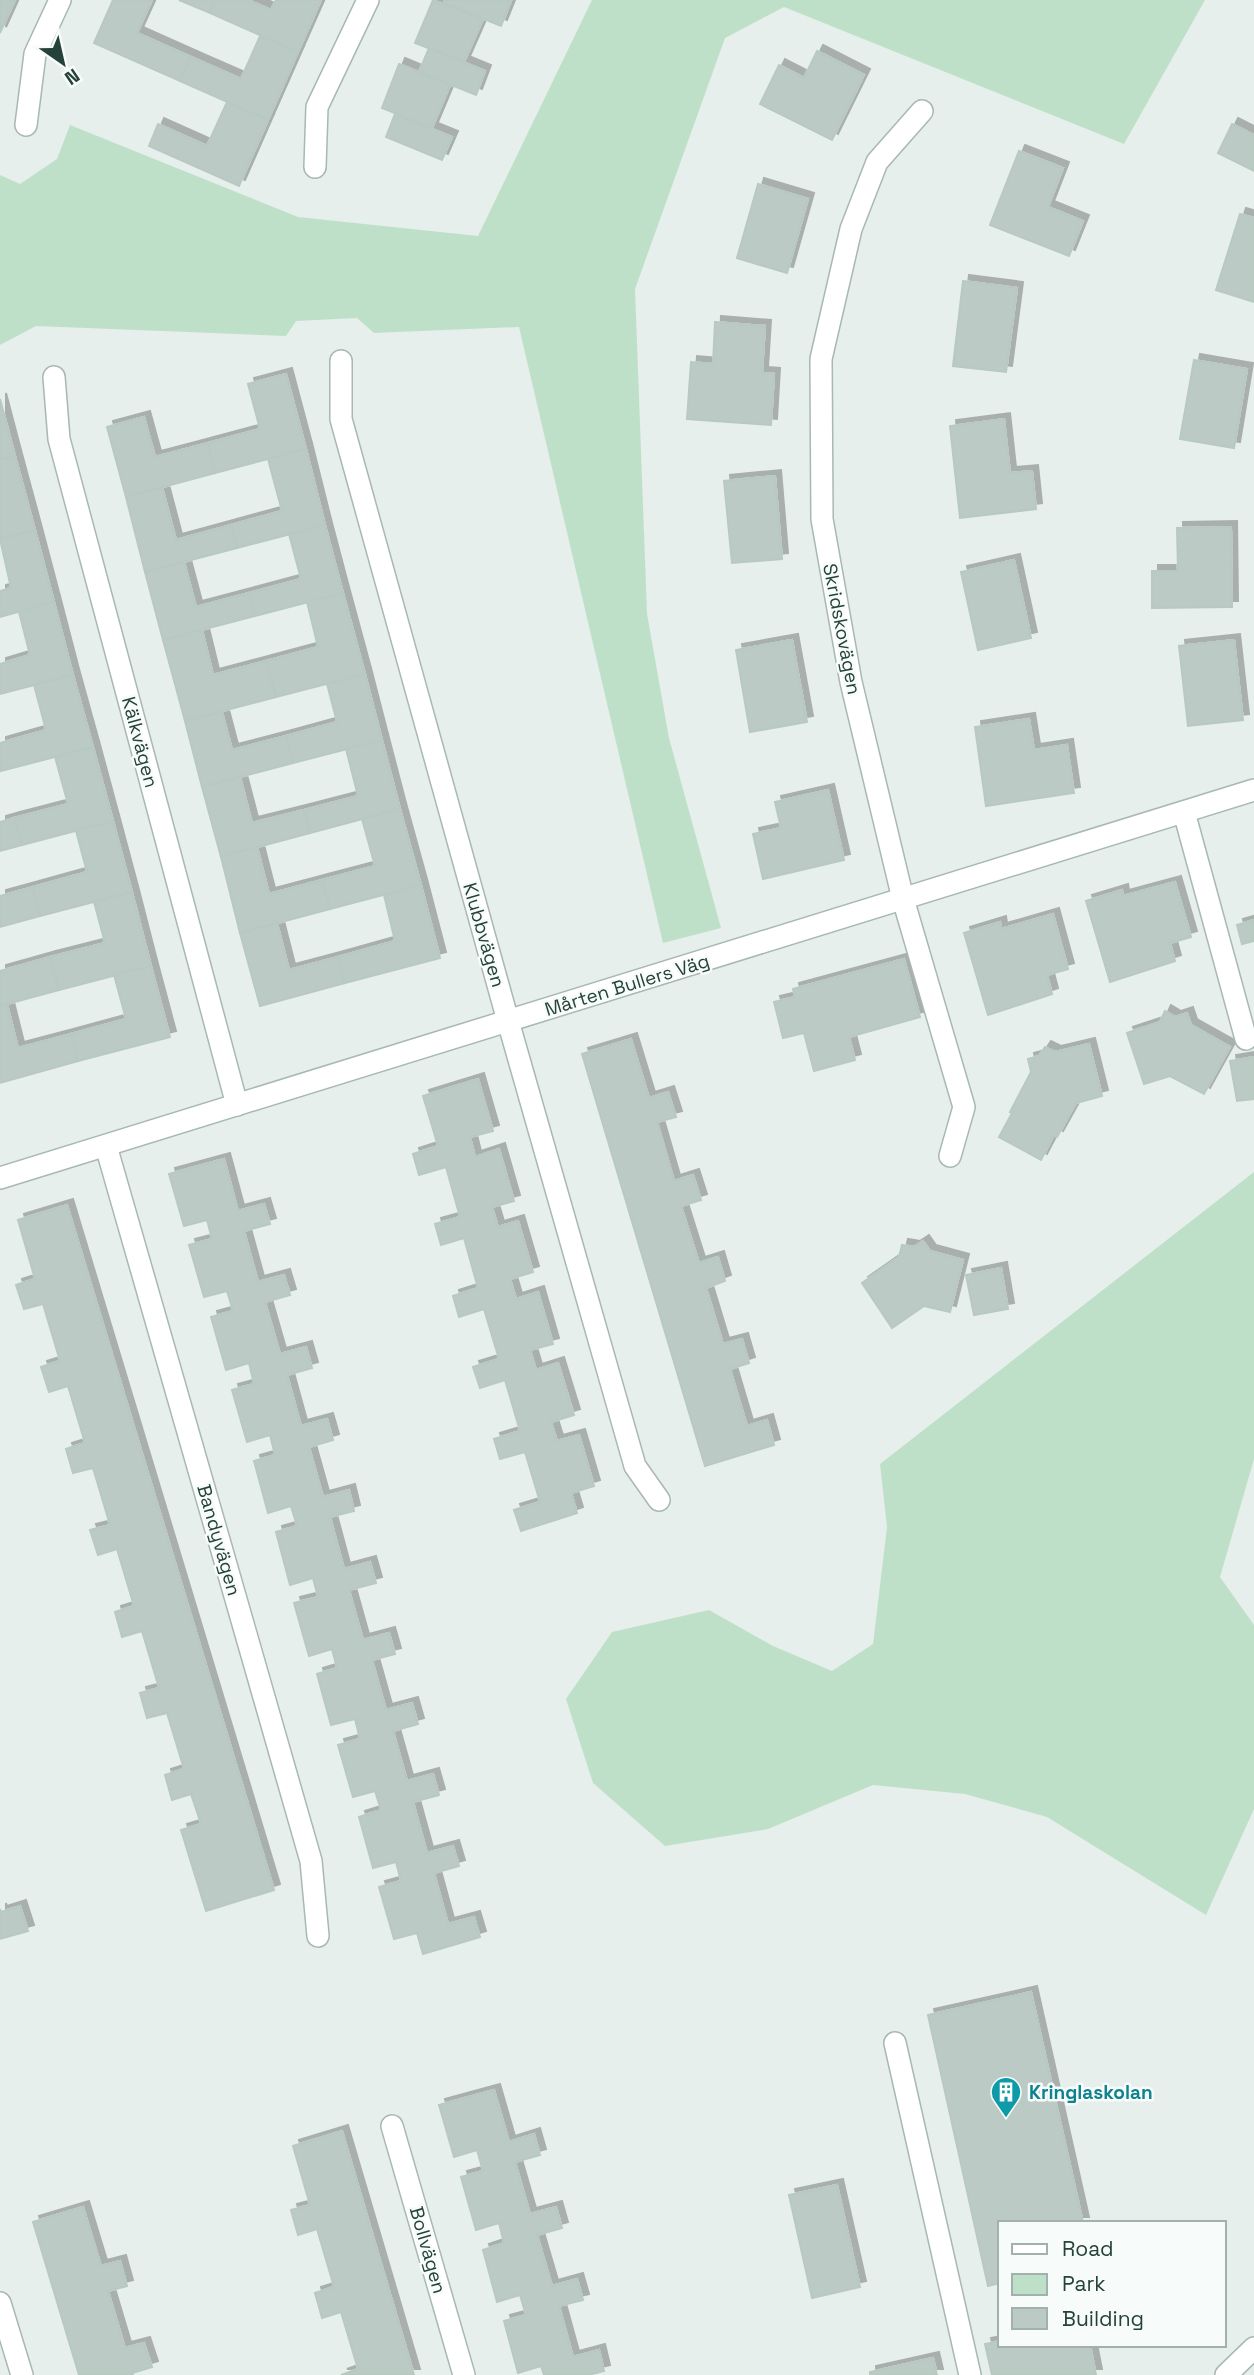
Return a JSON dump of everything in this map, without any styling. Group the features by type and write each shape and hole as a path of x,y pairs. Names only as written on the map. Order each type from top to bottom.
{"street":[{"path":"26,125 35,54 60,0"},
{"path":"315,167 317,107 368,0"},
{"name":"Skridskovägen","path":"922,111 877,162 851,229 821,359 822,519 851,682 904,899 964,1107 950,1157"},
{"name":"Klubbvägen","path":"341,361 341,419 508,1021 635,1465 659,1500"},
{"name":"Kälkvägen","path":"54,377 59,439 237,1105"},
{"name":"Mårten Bullers Väg","path":"0,1178 1254,790"},
{"path":"1184,812 1246,1039"},
{"name":"Bandyvägen","path":"106,1146 311,1861 318,1936"},
{"path":"895,2043 970,2375"},
{"name":"Bollvägen","path":"392,2126 464,2375"},
{"path":"0,2303 22,2375"},
{"path":"1226,2375 1254,2348"}],"green space":[{"path":"592,0 1205,0 1124,144 784,7 725,38 635,289 647,614 669,738 721,928 663,943 519,327 374,333 357,318 296,321 286,336 36,326 0,345 0,175 20,184 57,159 70,125 298,217 478,236"},
{"path":"1254,1172 1254,1459 1220,1577 1254,1625 1254,1809 1206,1915 1047,1817 965,1794 873,1785 768,1829 665,1846 593,1783 566,1699 612,1632 709,1610 773,1646 832,1671 873,1644 887,1527 880,1464"}],"building":[{"path":"0,0 15,0 0,33"},
{"path":"113,0 152,0 137,33 191,57 180,81 94,43"},
{"path":"179,0 215,0 210,13"},
{"path":"215,0 248,0 271,10 276,0 321,0 298,52 210,13"},
{"path":"433,0 483,19 464,62 415,43"},
{"path":"445,0 511,1 501,26 444,3"},
{"path":"260,36 298,52 268,120 180,81 191,57 241,79"},
{"path":"429,48 485,71 476,95 419,72"},
{"path":"817,51 864,75 832,140 760,104 779,65 804,78"},
{"path":"399,64 450,85 432,128 382,108"},
{"path":"227,102 268,120 239,186 149,146 158,124 207,146"},
{"path":"395,114 452,137 442,160 386,137"},
{"path":"1232,124 1254,135 1254,171 1218,153"},
{"path":"1019,151 1063,168 1048,207 1083,221 1069,256 990,225"},
{"path":"758,184 808,199 787,273 737,258"},
{"path":"1240,214 1254,218 1254,302 1216,290"},
{"path":"963,281 1017,288 1006,372 953,366"},
{"path":"715,322 765,326 762,373 774,374 771,425 687,419 691,362 713,364"},
{"path":"1194,360 1247,369 1234,448 1180,439"},
{"path":"286,374 306,449 215,473 208,443 260,429 248,384"},
{"path":"0,399 15,456 0,460"},
{"path":"144,417 155,457 208,443 215,473 126,497 107,427"},
{"path":"1004,419 1010,473 1032,471 1036,509 960,518 950,426"},
{"path":"306,449 325,525 237,548 231,525 282,511 268,459"},
{"path":"15,456 35,530 0,539 0,460"},
{"path":"775,476 782,559 732,563 724,481"},
{"path":"162,487 176,540 231,525 237,548 145,572 126,497"},
{"path":"325,525 343,593 255,616 249,593 301,579 289,534"},
{"path":"1231,527 1232,607 1152,608 1152,571 1178,571 1177,528"},
{"path":"35,530 54,602 0,617 0,591 11,588 0,539"},
{"path":"1014,560 1031,638 978,650 961,572"},
{"path":"184,562 196,607 249,593 255,616 163,640 145,572"},
{"path":"343,593 365,674 276,697 266,661 318,647 307,602"},
{"path":"54,602 73,675 0,694 0,664 30,655 19,612"},
{"path":"202,630 213,675 266,661 276,697 185,721 163,640"},
{"path":"792,640 807,722 750,732 736,650"},
{"path":"1234,640 1243,720 1188,726 1179,646"},
{"path":"365,674 382,740 293,763 286,736 337,722 327,684"},
{"path":"73,675 93,747 1,771 0,743 46,730 34,685"},
{"path":"222,712 232,750 286,736 293,763 202,787 185,721"},
{"path":"1029,719 1034,750 1067,745 1074,793 986,806 975,727"},
{"path":"382,740 400,809 310,833 304,810 358,796 346,749"},
{"path":"93,747 113,821 22,845 14,818 68,804 55,757"},
{"path":"240,777 252,823 304,810 310,833 221,857 202,787"},
{"path":"828,790 844,860 763,879 753,834 781,828 775,802"},
{"path":"400,809 421,885 330,909 322,880 375,866 362,819"},
{"path":"14,818 22,845 0,851 0,822"},
{"path":"113,821 132,892 40,916 33,887 87,872 76,831"},
{"path":"257,847 269,894 322,880 330,909 240,933 221,857"},
{"path":"1175,882 1191,937 1170,943 1175,961 1110,982 1086,901 1122,890 1123,896"},
{"path":"421,885 440,958 345,983 338,957 395,941 384,895"},
{"path":"33,887 40,916 0,927 0,896"},
{"path":"132,892 151,966 59,990 50,957 105,943 94,902"},
{"path":"1053,914 1068,969 1047,975 1052,994 988,1015 964,933 1000,922 1001,929"},
{"path":"1254,920 1254,941 1242,944 1237,925"},
{"path":"277,923 289,970 338,957 345,983 260,1006 240,933"},
{"path":"50,957 59,990 0,1006 0,971"},
{"path":"904,959 920,1017 849,1037 855,1060 814,1071 804,1033 783,1038 774,1002 795,997 793,989"},
{"path":"151,966 170,1037 78,1061 71,1034 126,1019 114,975"},
{"path":"7,1004 18,1048 71,1034 78,1061 0,1083 0,1006"},
{"path":"1165,1011 1175,1017 1187,1013 1191,1025 1230,1047 1204,1094 1170,1076 1144,1084 1127,1033 1160,1022"},
{"path":"631,1039 649,1098 668,1092 676,1117 657,1122 674,1181 693,1175 701,1200 681,1206 699,1263 718,1257 725,1281 706,1288 723,1344 742,1339 749,1363 730,1369 747,1426 767,1420 774,1445 705,1466 582,1054"},
{"path":"1089,1044 1102,1096 1076,1103 1041,1160 999,1137 1031,1072 1028,1059 1039,1056 1045,1047 1055,1052"},
{"path":"1254,1057 1254,1099 1237,1101 1230,1061"},
{"path":"478,1079 493,1131 470,1137 475,1157 499,1149 514,1201 492,1207 498,1227 518,1221 533,1272 510,1279 516,1299 538,1292 553,1344 530,1350 536,1370 558,1363 574,1415 551,1422 557,1441 579,1435 594,1486 571,1493 577,1513 521,1531 514,1510 540,1502 525,1452 500,1459 494,1439 520,1431 505,1380 480,1388 473,1367 499,1359 484,1309 459,1317 453,1296 478,1288 464,1238 441,1245 435,1224 460,1217 446,1167 419,1175 413,1154 438,1146 423,1096"},
{"path":"224,1159 238,1211 264,1204 270,1224 244,1231 258,1282 284,1275 290,1295 265,1302 280,1354 306,1347 312,1368 287,1375 301,1426 327,1419 333,1440 309,1447 323,1497 349,1490 354,1511 330,1517 344,1569 370,1562 376,1583 349,1590 363,1640 389,1633 395,1654 372,1660 386,1710 412,1703 418,1724 393,1731 407,1781 433,1774 439,1795 413,1802 427,1853 453,1846 459,1866 434,1873 448,1924 474,1917 480,1937 423,1954 417,1933 394,1939 379,1887 401,1881 396,1862 373,1868 359,1817 381,1810 375,1791 353,1797 338,1745 360,1739 355,1719 331,1725 317,1674 337,1668 332,1649 309,1656 294,1603 318,1597 313,1578 290,1585 276,1532 297,1526 291,1506 268,1513 254,1461 275,1455 270,1435 247,1442 232,1390 254,1384 249,1363 226,1370 211,1317 233,1311 227,1291 204,1297 189,1245 212,1239 207,1220 184,1226 169,1174"},
{"path":"67,1205 274,1890 206,1911 181,1830 201,1824 191,1794 172,1800 165,1775 184,1769 167,1713 147,1718 140,1693 159,1688 142,1631 122,1637 115,1612 134,1606 117,1549 98,1555 90,1530 110,1525 93,1468 73,1473 66,1449 85,1443 68,1386 49,1392 41,1367 60,1361 43,1304 24,1309 16,1285 35,1279 18,1220"},
{"path":"923,1241 930,1251 963,1260 950,1312 924,1306 892,1328 862,1283 899,1257 902,1245 914,1247"},
{"path":"1001,1268 1008,1309 974,1315 966,1275"},
{"path":"20,1906 28,1931 0,1939 0,1909 1,1912"},
{"name":"Kringlaskolan","path":"1031,1992 1083,2221 998,2221 998,2284 988,2286 928,2015"},
{"path":"494,2090 509,2142 534,2134 540,2155 515,2162 530,2214 556,2207 562,2228 537,2235 552,2286 577,2279 583,2300 559,2306 573,2357 599,2350 604,2371 588,2375 544,2375 541,2366 518,2373 504,2321 526,2315 520,2295 497,2302 483,2250 504,2243 499,2223 476,2230 461,2177 483,2171 477,2150 454,2157 439,2105"},
{"path":"342,2131 414,2375 341,2375 358,2369 341,2312 322,2318 315,2293 334,2287 317,2229 298,2235 291,2210 310,2205 293,2146"},
{"path":"837,2185 860,2287 812,2298 789,2195"},
{"path":"83,2207 101,2266 120,2261 127,2286 108,2291 125,2348 144,2343 152,2367 132,2373 133,2375 79,2375 33,2222"},
{"path":"998,2341 998,2347 1090,2347 1096,2375 992,2375 985,2344"},
{"path":"933,2358 937,2375 870,2375 870,2372"}],"place":[{"name":"Kringlaskolan","path":"1006,2119"}]}
